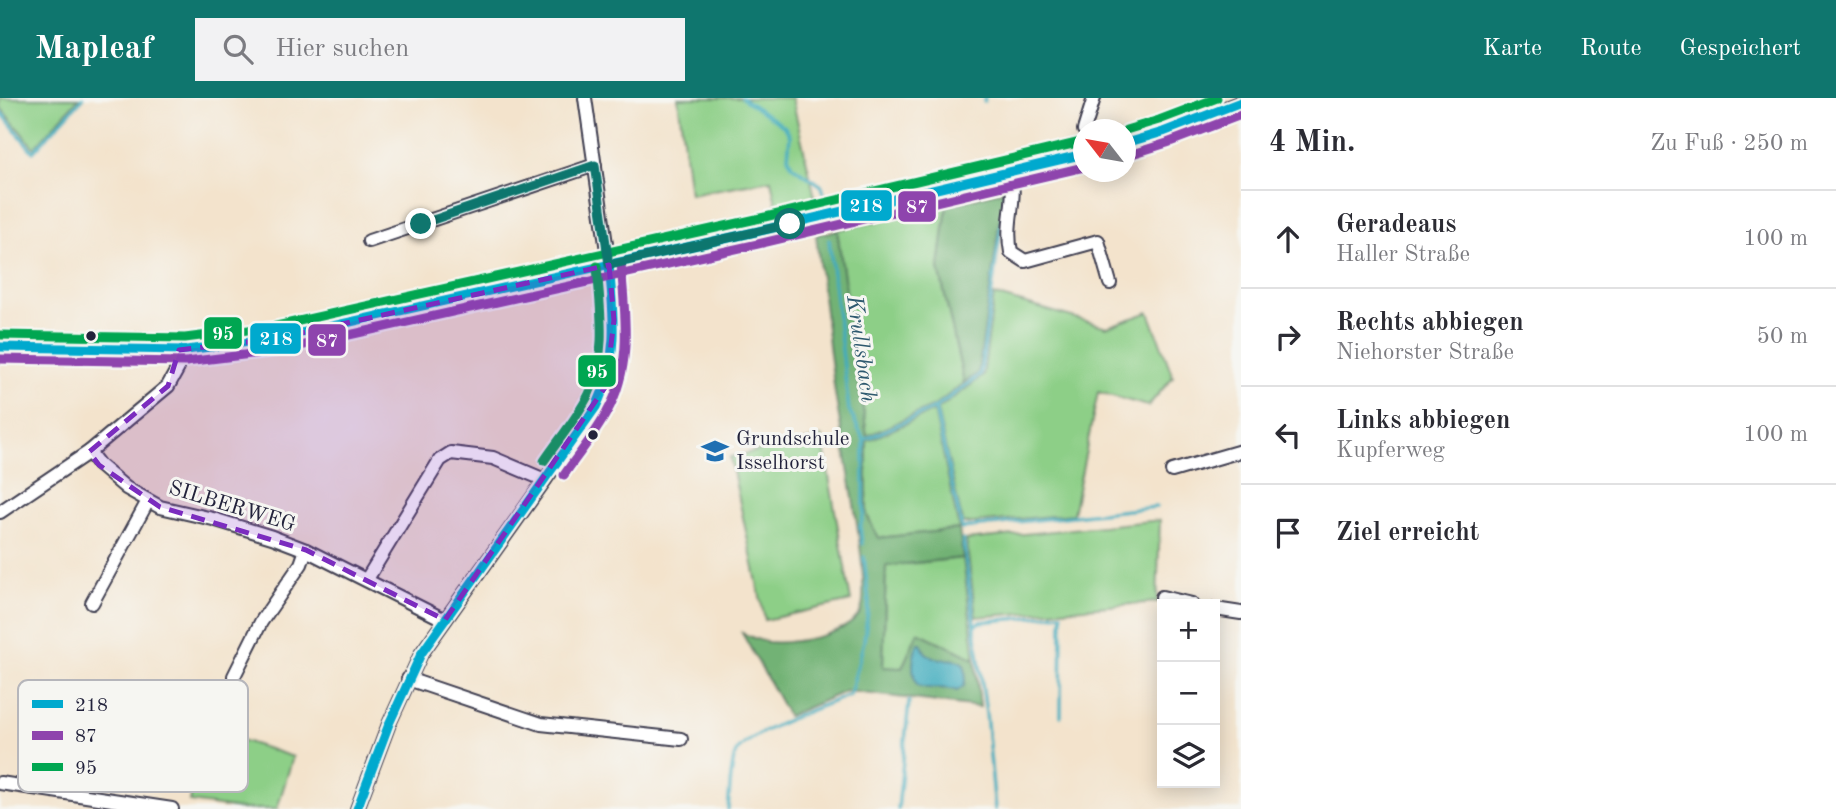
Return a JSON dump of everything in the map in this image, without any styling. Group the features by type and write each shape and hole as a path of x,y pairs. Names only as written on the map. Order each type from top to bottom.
{"street":[{"path":"357,809 408,679 421,654 596,407 606,386 611,366 614,320 609,265 585,98"},
{"path":"1087,119 1094,98"},
{"path":"1136,140 1241,102"},
{"path":"0,346 179,350 274,339 609,265 1073,157"},
{"path":"369,241 595,165"},
{"path":"1012,173 1014,187 1007,233 1011,252 1025,261 1098,241 1110,283"},
{"path":"0,512 89,453 168,386 178,368 179,350"},
{"path":"1172,471 1241,451"},
{"name":"SILBERWEG","path":"89,453 126,488 160,507 213,519 272,537 367,579 445,620"},
{"path":"367,579 440,460 451,453 493,458 545,480"},
{"name":"SILBERWEG","path":"92,603 148,500"},
{"name":"SILBERWEG","path":"234,676 261,622 301,564 306,551"},
{"path":"1162,597 1171,599"},
{"path":"1220,610 1241,613"},
{"path":"408,679 541,724 681,739"},
{"path":"0,783 18,786"},
{"path":"60,792 172,809"}],"highlighted area":[{"path":"609,265 614,320 606,386 445,620 306,550 160,507 99,465 89,452 168,386 179,350 274,339"}],"green space":[{"path":"0,98 79,98 34,148 0,107"},
{"path":"678,98 792,98 817,206 778,213 771,180 690,194"},
{"path":"1004,190 978,373 964,383 939,268 947,206"},
{"path":"947,206 939,268 964,383 934,406 867,436 837,230"},
{"path":"837,230 867,436 867,515 878,538 959,529 963,558 886,566 883,667 902,668 918,632 975,659 980,707 846,691 788,716 742,633 767,642 804,640 843,628 860,613 863,574 860,543 835,393 816,235"},
{"path":"994,295 1107,327 1149,312 1173,377 1148,406 1098,392 1073,514 963,524 937,410 983,376"},
{"path":"934,411 959,529 878,538 867,515 867,441"},
{"path":"822,437 851,601 765,620 730,457"},
{"path":"1160,520 1157,602 976,617 966,540"},
{"path":"963,558 975,659 918,632 902,668 883,668 886,566"},
{"path":"248,742 293,757 277,809 240,809 190,802 192,792 248,792"}],"water":[{"path":"918,643 933,657 960,661 966,673 964,686 957,691 917,685 913,664"}],"waterway":[{"path":"0,111 33,152 83,98"},
{"name":"Krullsbach","path":"742,98 785,127 790,136 788,157 792,166 822,186 826,203"},
{"path":"864,440 935,408 980,375 1006,190"},
{"name":"Krullsbach","path":"829,240 849,410 864,440 864,513 860,527 862,544"},
{"path":"935,408 962,529"},
{"path":"962,528 1156,507"},
{"path":"963,540 986,713 995,809"},
{"name":"Krullsbach","path":"728,809 733,761 741,747 787,720 850,695 864,641 869,603 864,557"},
{"path":"975,625 980,622 1062,614 1061,716"},
{"path":"898,809 909,702"}],"transit line":[{"name":"95","path":"1136,127 1217,98"},
{"name":"218","path":"1136,140 1241,102"},
{"name":"87","path":"1136,153 1241,115"},
{"name":"95","path":"0,335 185,338 272,327 752,220 1073,144"},
{"name":"218","path":"0,347 186,350 274,339 755,232 1073,157"},
{"name":"87","path":"0,359 186,362 277,351 758,244 1073,170"},
{"name":"87","path":"564,475 602,420 621,377 625,340 621,264"},
{"name":"218","path":"357,809 389,724 421,654 596,407 612,354 613,320 609,265"},
{"name":"95","path":"544,461 579,412 595,379 601,347 597,266"}],"place":[{"name":"Grundschule Isselhorst","path":"715,451"}],"route":[{"path":"421,224 595,165 609,265 790,224"}]}
